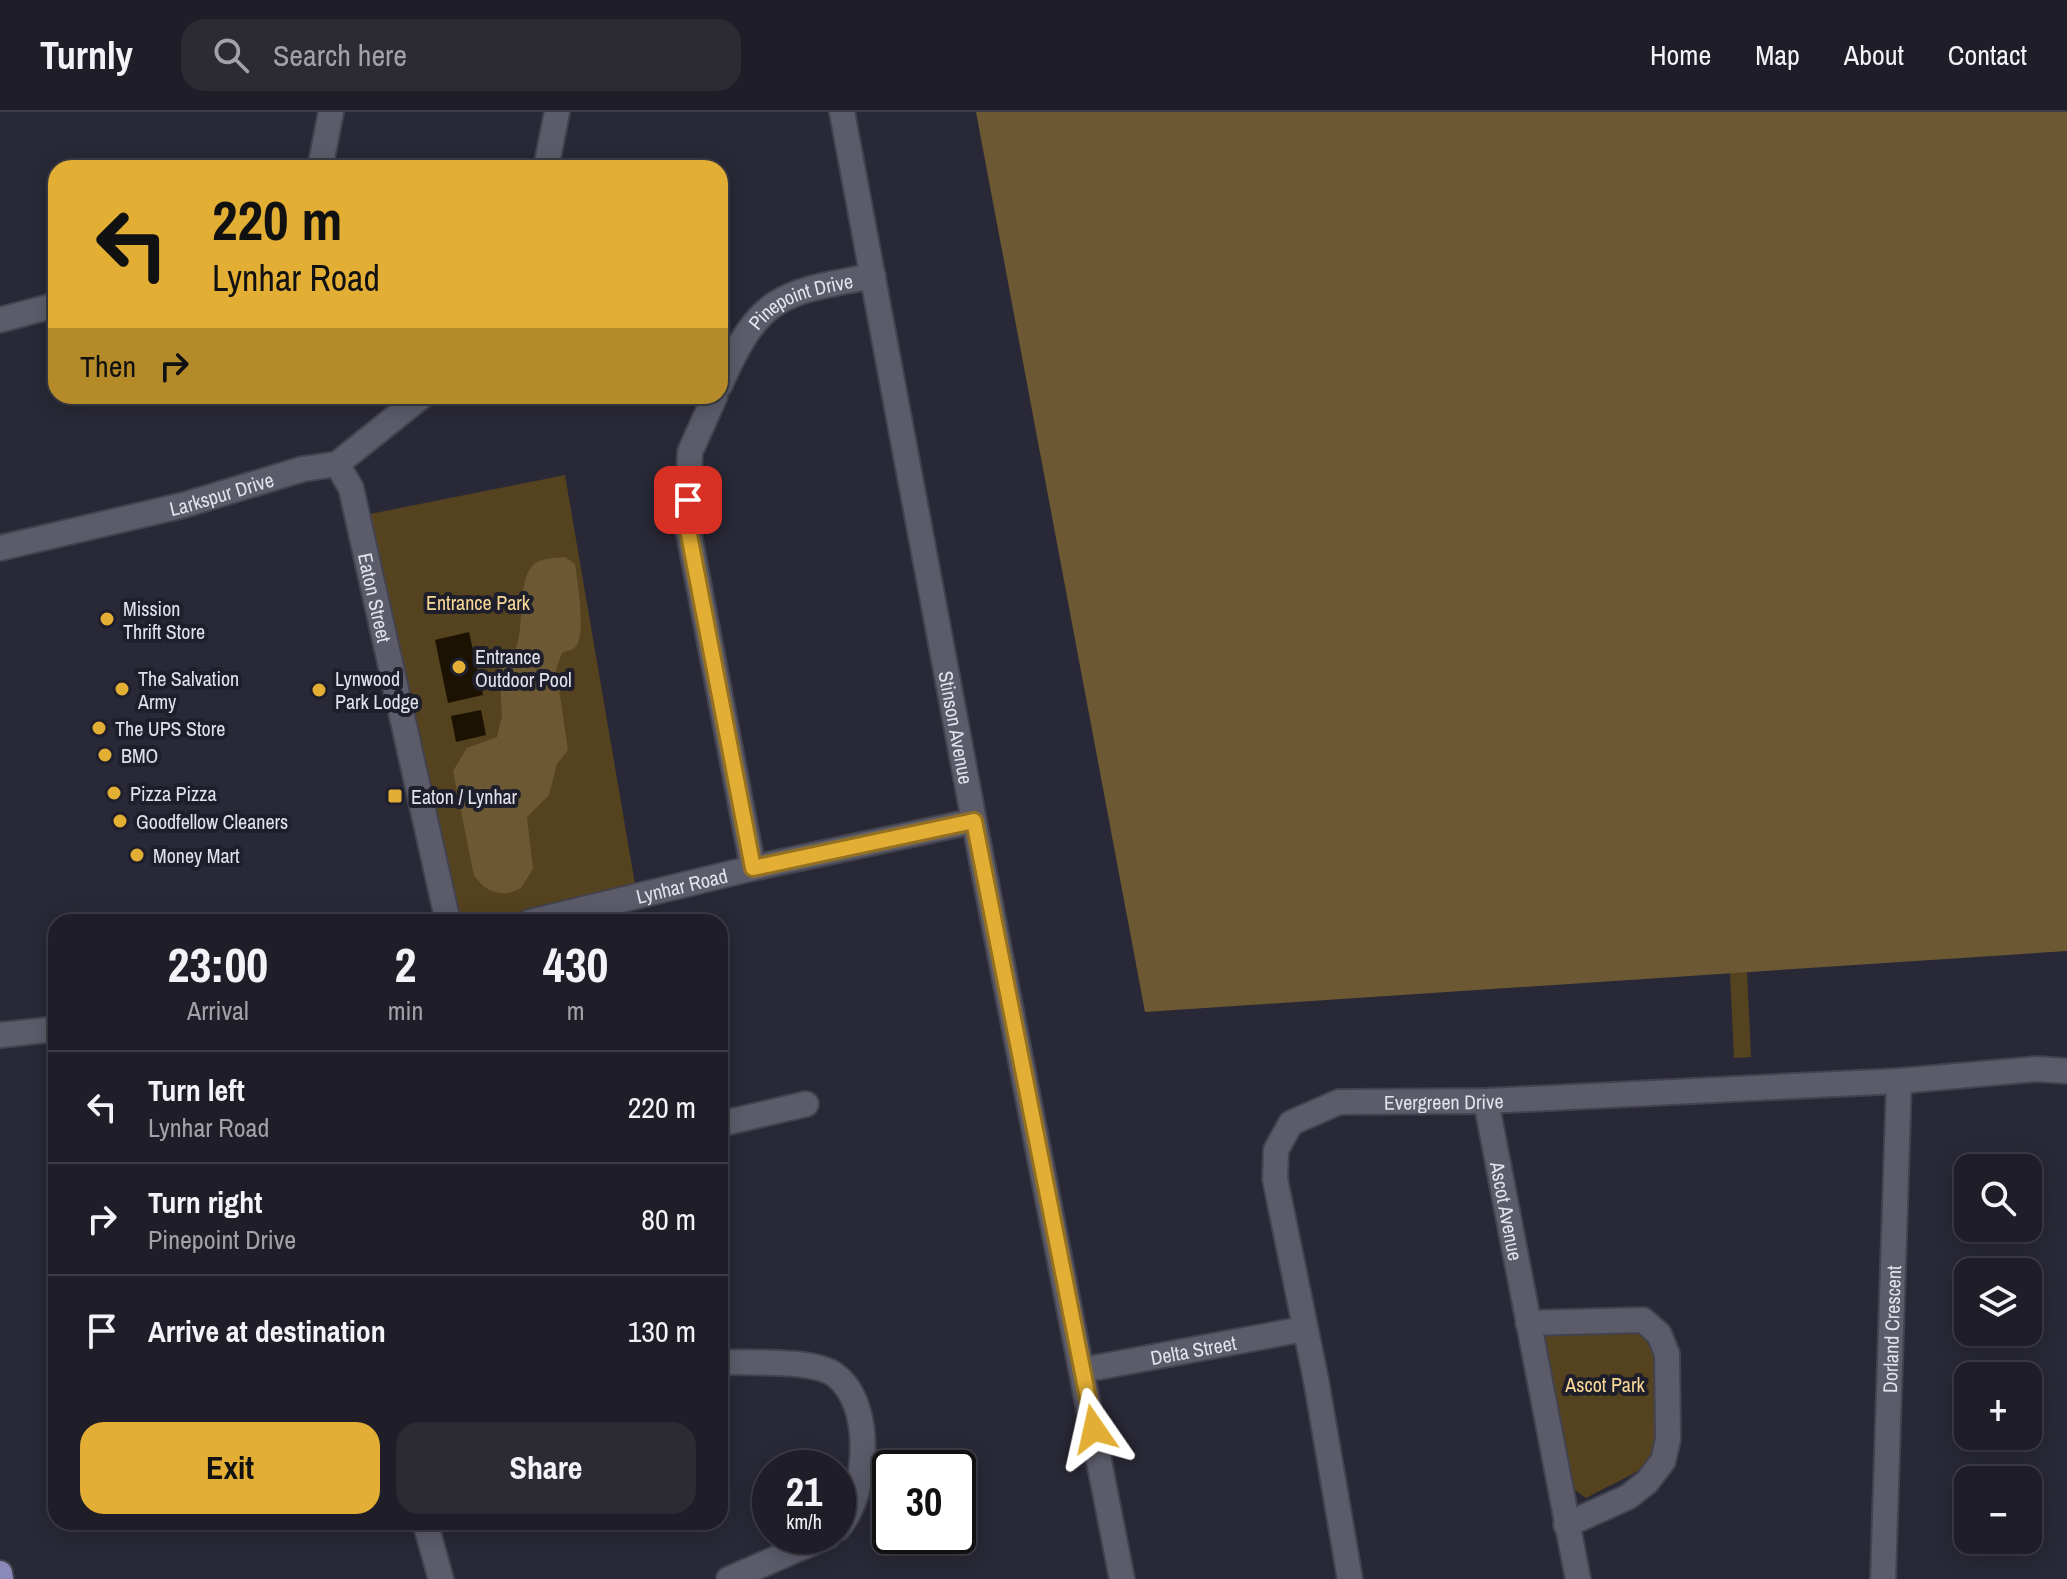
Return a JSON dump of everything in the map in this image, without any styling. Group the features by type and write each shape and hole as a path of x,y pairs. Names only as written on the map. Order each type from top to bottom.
{"street":[{"path":"322,160 331,112"},
{"path":"548,160 557,112"},
{"name":"Stinson Avenue","path":"842,112 974,821 1122,1579"},
{"name":"Pinepoint Drive","path":"728,367 740,340 764,312 794,291 873,276"},
{"path":"0,320 48,307"},
{"name":"Larkspur Drive","path":"0,548 184,505 303,469 337,464 405,404"},
{"path":"711,404 690,452 687,524 753,868"},
{"name":"Eaton Street","path":"337,464 351,488 446,914"},
{"name":"Lynhar Road","path":"563,914 753,868 974,821"},
{"path":"0,1035 48,1030"},
{"name":"Evergreen Drive","path":"1350,1579 1275,1179 1276,1150 1291,1123 1339,1102 1486,1101 1899,1081 2037,1069 2067,1071"},
{"name":"Dorland Crescent","path":"1883,1579 1899,1081"},
{"name":"Ascot Avenue","path":"1486,1101 1578,1579"},
{"path":"728,1122 806,1104"},
{"path":"1528,1323 1643,1320 1659,1334 1667,1354 1668,1439 1663,1461 1647,1482 1628,1497 1566,1525"},
{"name":"Delta Street","path":"1083,1370 1304,1329"},
{"path":"728,1362 812,1367 835,1375 849,1394 861,1421 864,1448 856,1490"},
{"path":"427,1530 441,1579"},
{"path":"729,1579 787,1554"}],"green space":[{"name":"Entrance Park","path":"565,475 636,890 524,914 437,914 350,518"},
{"path":"1747,972 1751,1057 1734,1058 1730,973"},
{"name":"Ascot Park","path":"1634,1330 1651,1344 1655,1371 1658,1426 1652,1456 1646,1465 1586,1498 1572,1488 1545,1335"}],"shaded area":[{"path":"976,112 2067,112 2067,951 1145,1012"},
{"path":"565,557 575,564 581,623 577,644 562,653 556,669 568,750 557,764 549,795 527,817 533,869 521,888 507,893 495,892 474,876 453,771 467,748 497,737 502,716 499,665 513,654 518,642 526,577 531,567 542,560"},
{"name":"Entrance Outdoor Pool","path":"469,632 483,695 448,703 435,640"},
{"path":"481,710 486,735 456,742 451,716"}],"place":[{"name":"Mission Thrift Store","path":"107,619"},
{"name":"Entrance Outdoor Pool","path":"459,667"},
{"name":"The Salvation Army","path":"122,689"},
{"name":"Lynwood Park Lodge","path":"319,690"},
{"name":"The UPS Store","path":"99,728"},
{"name":"BMO","path":"105,755"},
{"name":"Pizza Pizza","path":"114,793"},
{"name":"Eaton / Lynhar","path":"395,796"},
{"name":"Goodfellow Cleaners","path":"120,821"},
{"name":"Money Mart","path":"137,855"}],"route":[{"path":"688,500 687,524 753,868 974,821 1094,1429"}]}
